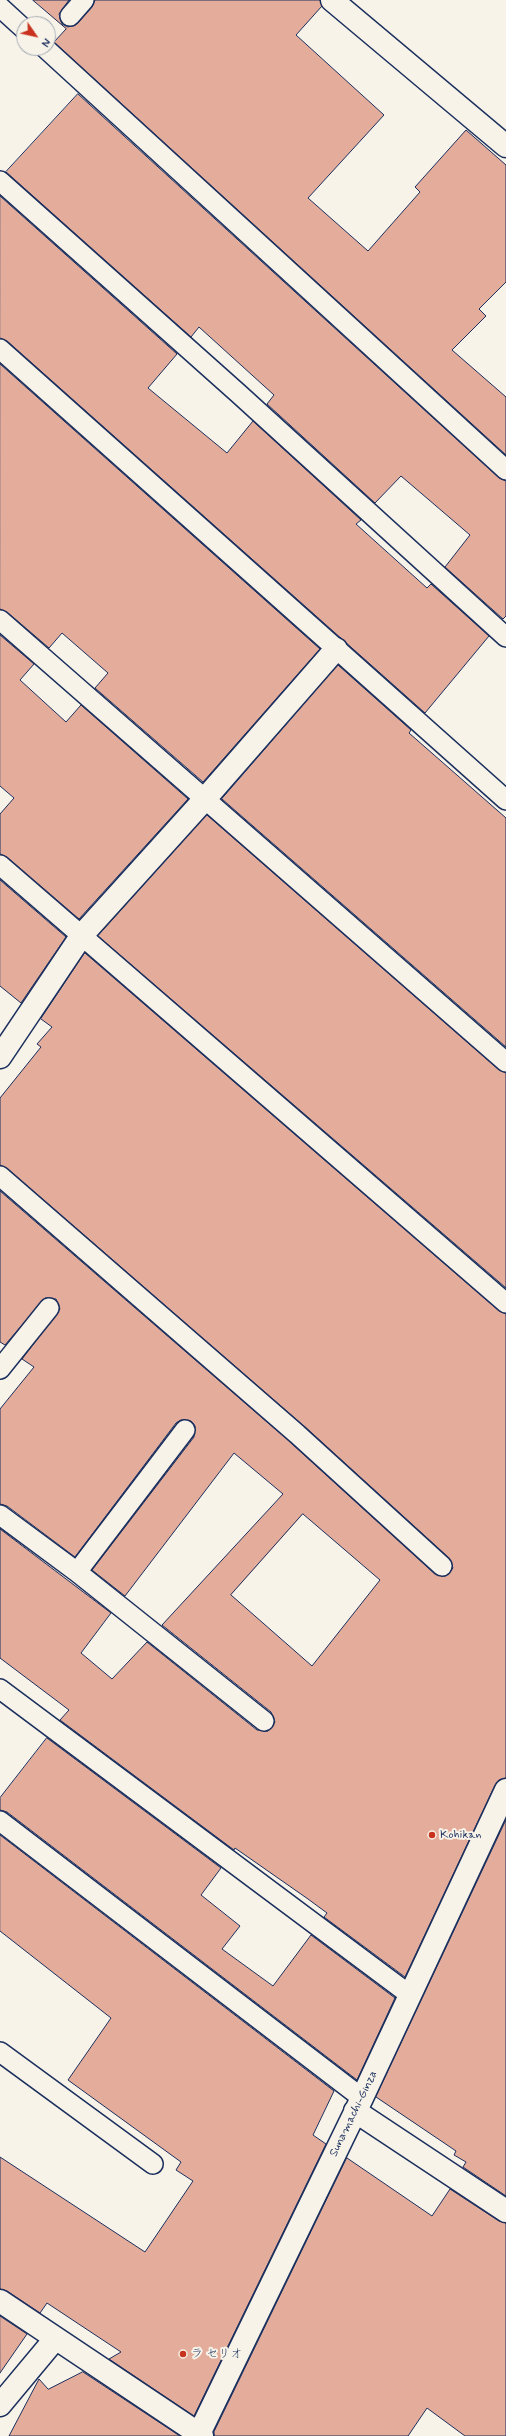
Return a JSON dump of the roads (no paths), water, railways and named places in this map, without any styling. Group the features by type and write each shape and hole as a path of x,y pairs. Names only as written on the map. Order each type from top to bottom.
{"street":[{"path":"332,0 506,146"},
{"path":"0,1057 82,935 204,800 336,649"},
{"name":"Sunamachi-Ginza","path":"199,2435 410,1995 499,1820 506,1790"},
{"path":"358,2105 506,2211"},
{"path":"0,2301 199,2435"},
{"path":"0,2405 55,2339"}],"lane":[{"path":"70,16 84,0"},
{"path":"0,7 16,22"},
{"path":"54,56 506,470"},
{"path":"0,181 239,394 506,637"},
{"path":"0,349 506,800"},
{"path":"0,620 204,800 506,1062"},
{"path":"0,865 506,1303"},
{"path":"0,1176 297,1434 442,1566"},
{"path":"0,1369 49,1308"},
{"path":"77,1572 185,1430"},
{"path":"0,1515 77,1572 264,1721"},
{"path":"0,1689 410,1995"},
{"path":"0,1820 358,2105"},
{"path":"0,2052 153,2164"}],"place":[{"name":"Kohikan","path":"432,1835"},
{"name":"ラ セリオ","path":"183,2354"}]}
